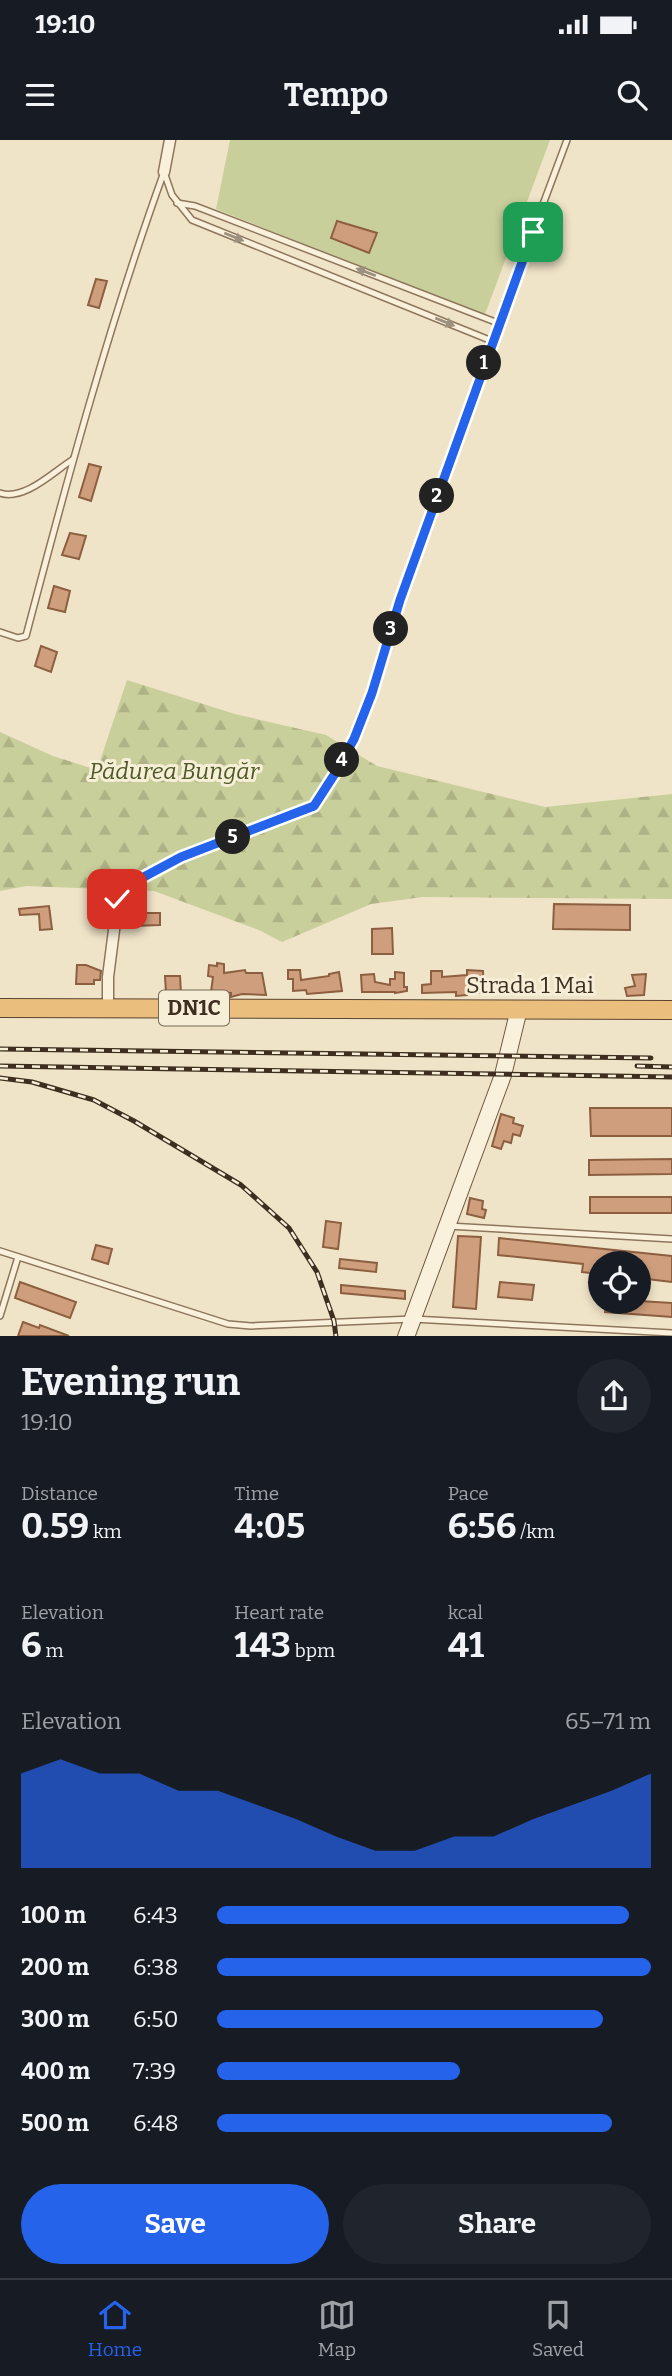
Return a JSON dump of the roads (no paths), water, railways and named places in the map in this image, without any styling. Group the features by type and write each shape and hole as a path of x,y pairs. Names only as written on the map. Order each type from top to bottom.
{"highway":[{"name":"DN1C","path":"0,1008 108,1009"},
{"name":"Strada 1 Mai","path":"108,1009 672,1010"}],"main road":[{"path":"406,1336 506,1066 519,1009"}],"street":[{"path":"164,172 170,140"},
{"path":"108,1009 108,977 117,899 123,892"}],"lane":[{"path":"123,892 140,879 181,857 314,806 354,739 498,323 567,140"},
{"path":"164,172 177,203 192,220 492,341"},
{"path":"0,632 18,638 26,636 72,460 131,261 164,172"},
{"path":"177,203 195,206 498,323"},
{"path":"0,493 10,496 25,491 72,460"},
{"path":"447,1226 672,1239"},
{"path":"0,1251 228,1324 251,1326 413,1319 672,1333"},
{"path":"0,1316 18,1257"}],"railway":[{"path":"0,1049 651,1058"},
{"path":"0,1066 672,1077"},
{"path":"637,1066 672,1067"},
{"path":"0,1078 32,1082 94,1100 241,1185 289,1228 317,1272 334,1321 336,1336"}],"park label":[{"name":"Pădurea Bungăr","path":"174,771"}]}
